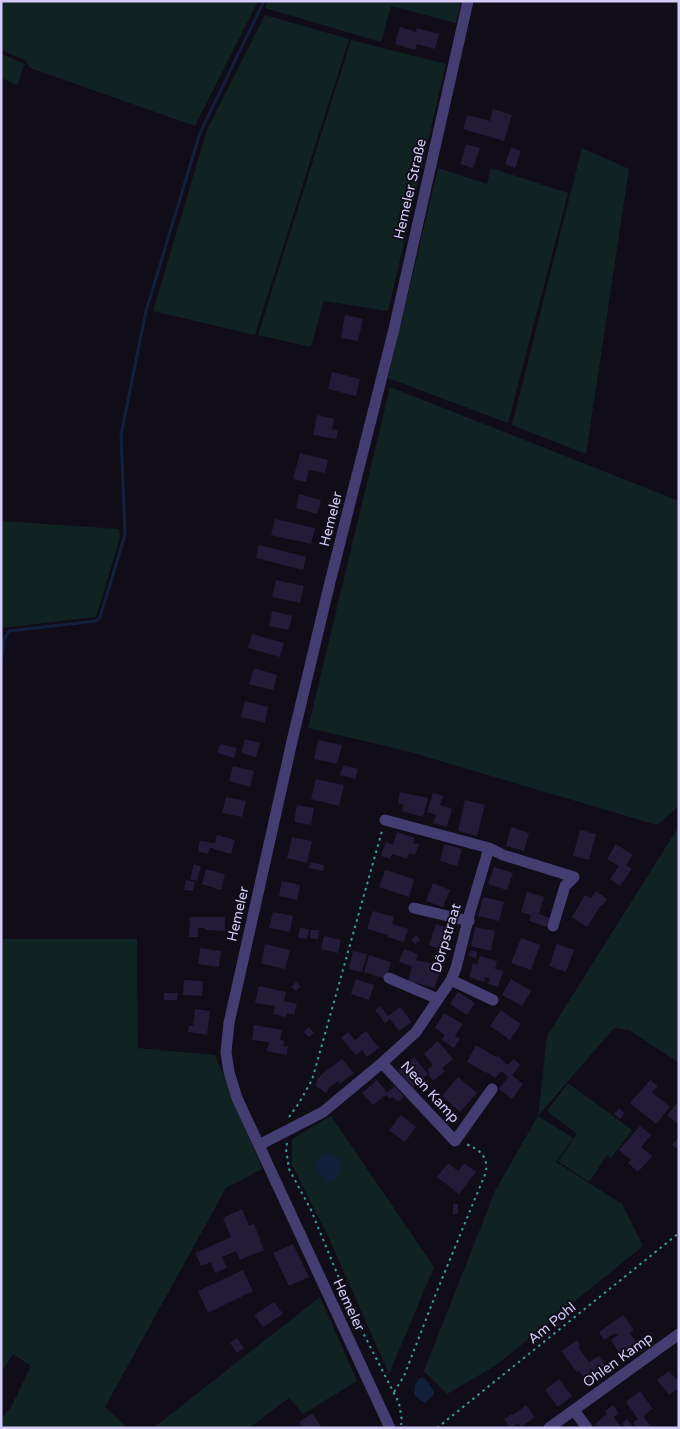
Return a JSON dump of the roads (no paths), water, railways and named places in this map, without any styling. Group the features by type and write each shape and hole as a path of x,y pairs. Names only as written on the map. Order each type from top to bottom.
{"street":[{"name":"Hemeler Straße","path":"381,383 468,1"},
{"name":"Hemeler","path":"381,383 295,728 229,1023 226,1052 229,1072 237,1098 390,1428"},
{"path":"385,820 489,848 503,855 574,877 565,886 553,926"},
{"name":"Dörpstraat","path":"259,1145 323,1112 416,1032 451,980 456,968 489,848"},
{"path":"414,908 468,921"},
{"path":"389,978 438,999"},
{"path":"451,980 493,1000"},
{"name":"Neen Kamp","path":"382,1063 456,1141 492,1089"},
{"name":"Ohlen Kamp","path":"550,1428 679,1334"},
{"path":"574,1410 587,1428"}],"water":[{"path":"328,1154 338,1158 342,1166 337,1178 328,1183 318,1172 316,1164 320,1158"},
{"path":"422,1377 434,1393 425,1403 417,1398 414,1393 415,1384"}],"waterway":[{"path":"1,663 4,639 9,631 96,621 100,617 125,535 121,435 146,311 200,133 264,1"}]}
